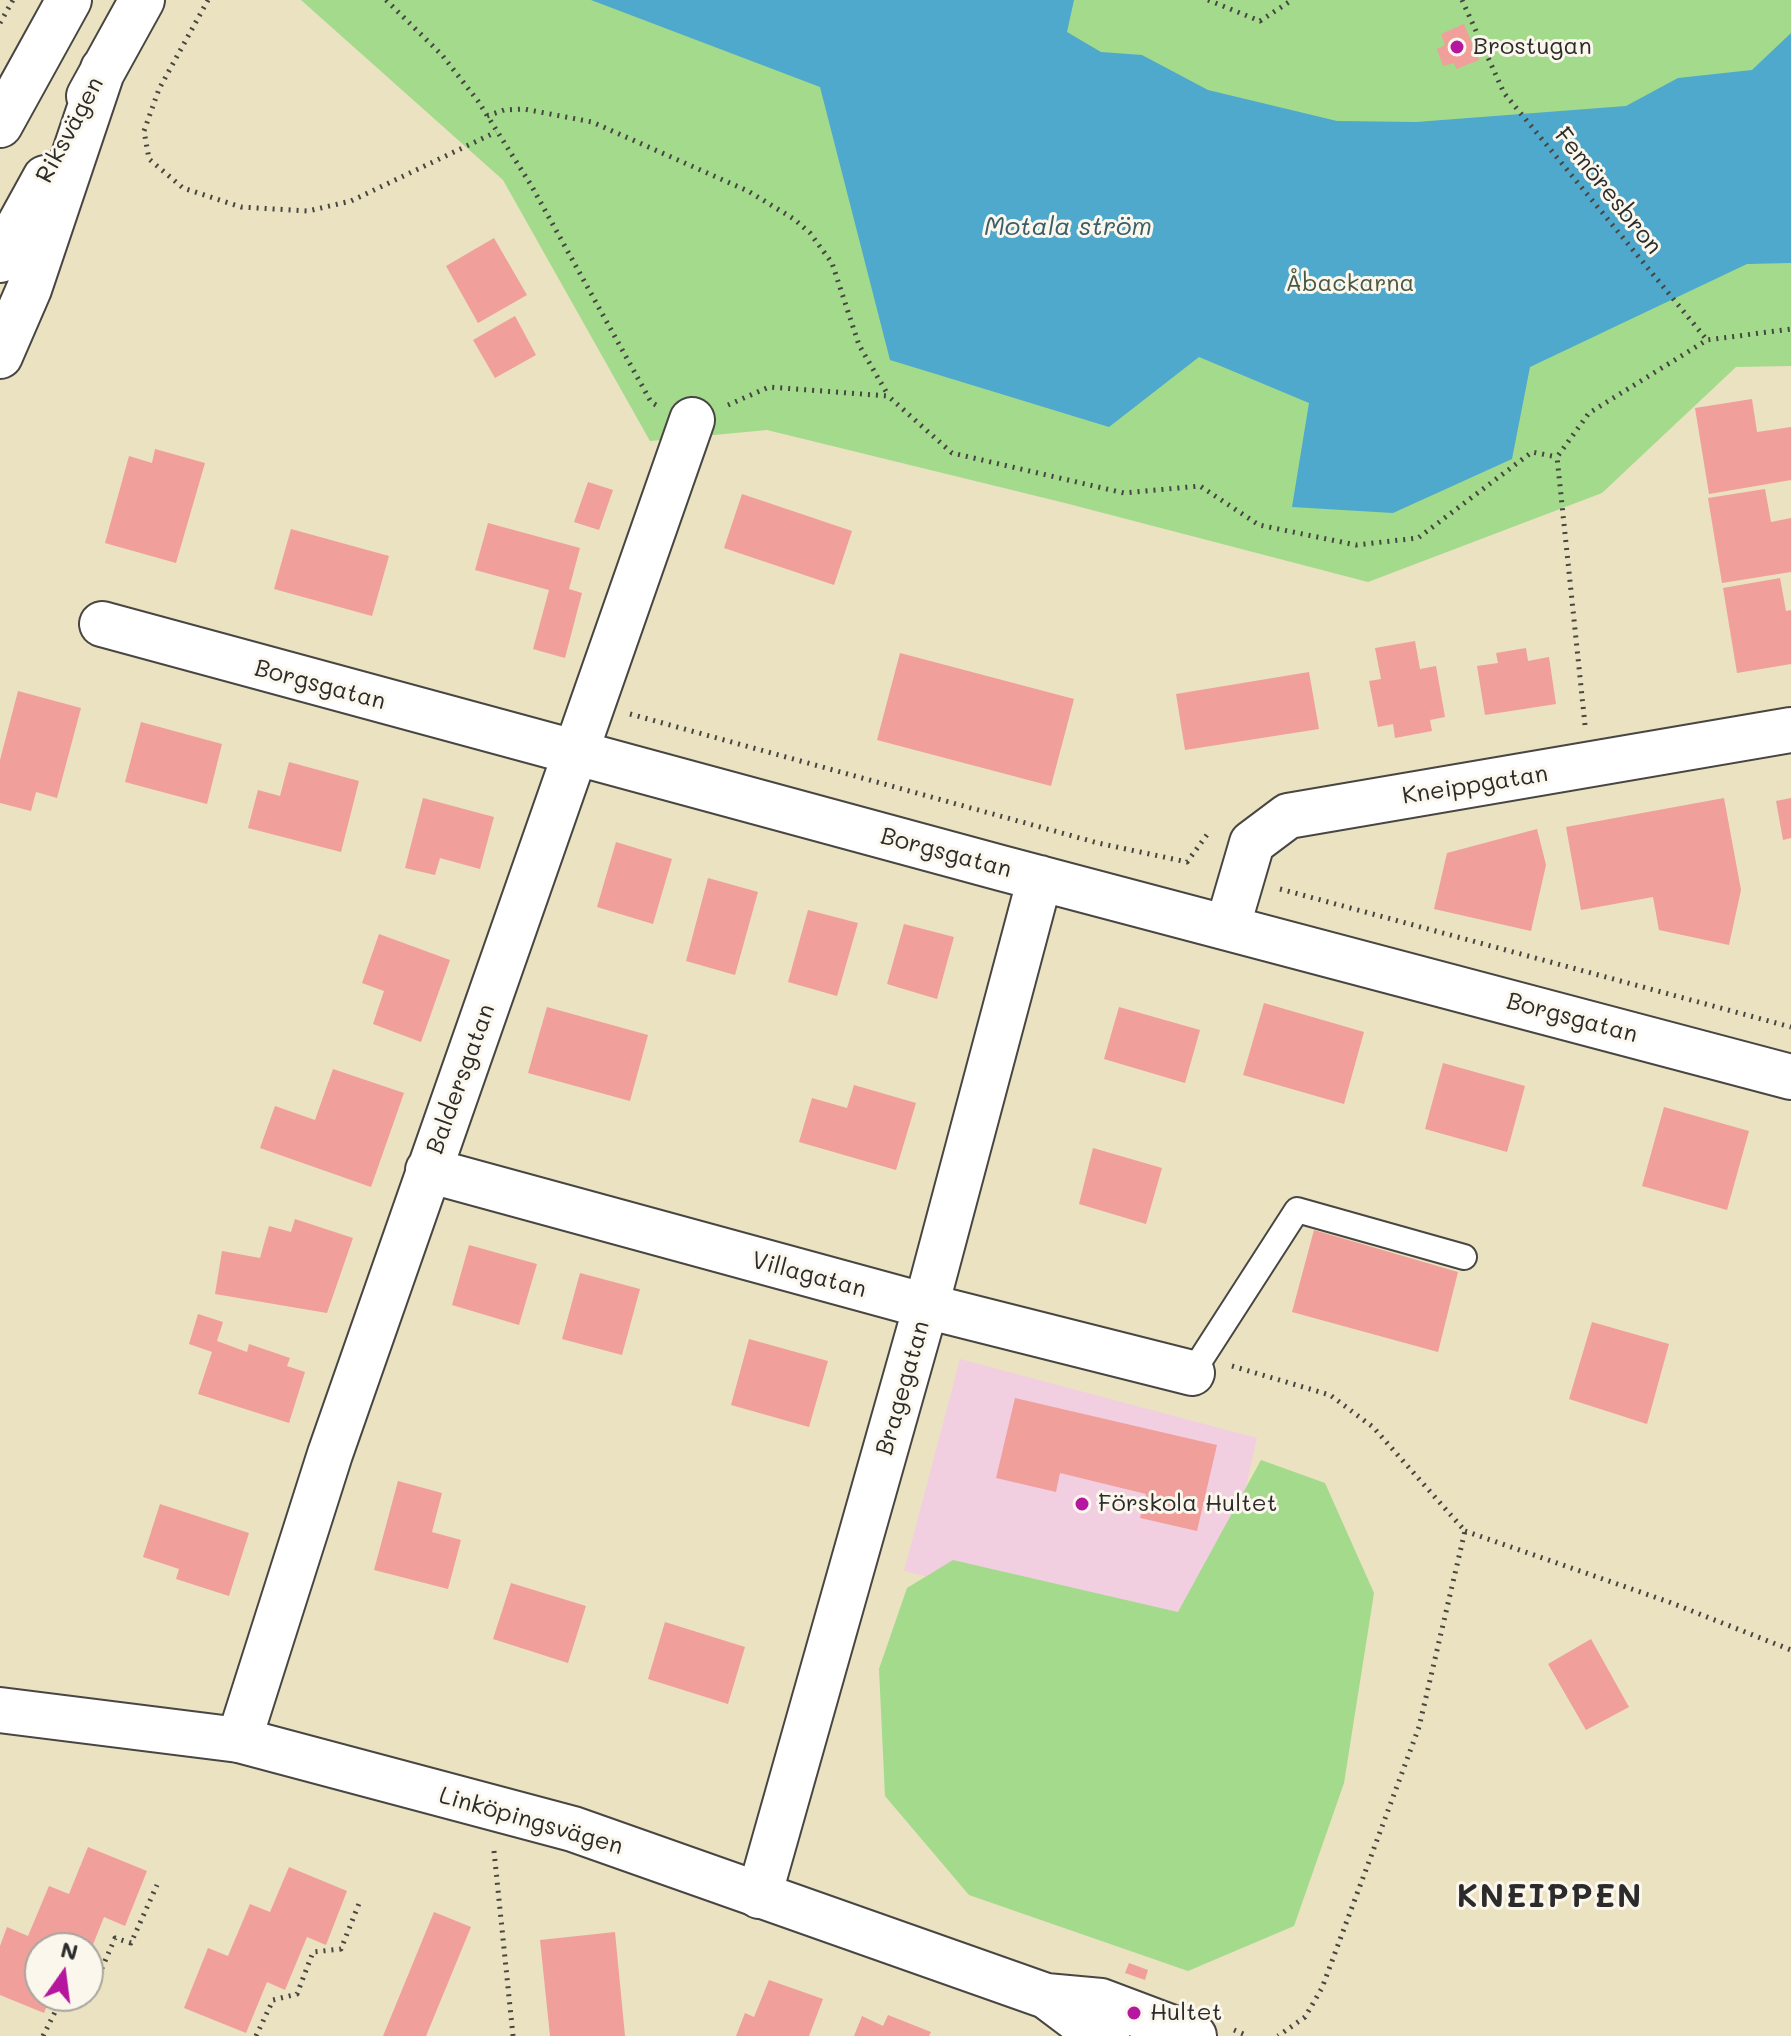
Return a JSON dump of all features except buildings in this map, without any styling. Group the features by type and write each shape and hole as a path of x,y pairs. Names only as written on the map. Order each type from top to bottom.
{"main road":[{"path":"0,125 69,0"},
{"name":"Riksvägen","path":"0,260 142,0"},
{"path":"0,102 46,39"},
{"path":"0,356 29,289 103,69"},
{"name":"Baldersgatan","path":"239,1740 286,1586 428,1170 595,704 692,420"},
{"name":"Borgsgatan","path":"102,624 1791,1077"},
{"name":"Kneippgatan","path":"1228,925 1239,878 1252,843 1288,816 1791,730"},
{"name":"Bragegatan","path":"759,1896 926,1306 1040,878"},
{"name":"Villagatan","path":"428,1170 926,1306 1192,1373"},
{"name":"Linköpingsvägen","path":"0,1710 239,1740 573,1829 1046,1996 1101,2001 1194,2036"},
{"name":"Linköpingsvägen","path":"1046,1996 1090,2029 1107,2036"}],"lane":[{"path":"1192,1373 1297,1210 1464,1257"}],"path":[{"path":"0,23 13,0"},
{"path":"208,0 159,89 144,131 149,159 183,188 241,207 308,211 351,201 496,132"},
{"path":"386,0 442,55 487,116 531,185 651,402 692,420 769,387 888,396"},
{"path":"1208,0 1260,21 1292,0"},
{"name":"Femöresbron","path":"1462,0 1504,93 1707,340"},
{"path":"487,116 504,110 524,109 592,122 748,191 794,219 816,240 832,263 859,345 888,396 952,453 1124,493 1200,486 1259,525 1356,545 1418,538 1532,452 1557,457"},
{"path":"1600,727 1585,730 1557,457 1589,413 1707,340 1791,329"},
{"path":"595,704 1098,843 1187,862 1791,1027"},
{"path":"1187,862 1216,822"},
{"path":"1192,1373 1237,1365 1330,1395 1373,1427 1465,1531 1669,1602 1791,1650"},
{"path":"1278,2036 1305,2017 1322,1988 1419,1727 1465,1531"},
{"path":"502,1811 493,1855 513,2036"},
{"path":"104,1963 115,1938 131,1943 157,1885"},
{"path":"256,2036 273,2000 297,1994 313,1952 341,1949 360,1901"},
{"path":"43,2036 55,2012"}],"shaded area":[{"name":"Förskola Hultet","path":"960,1359 1257,1438 1210,1646 904,1571"}],"green space":[{"name":"Åbackarna","path":"301,0 1791,0 1791,366 1736,367 1602,493 1368,582 767,430 650,441 503,180"},
{"path":"1261,1460 1325,1483 1374,1593 1344,1783 1294,1926 1188,1971 969,1895 885,1796 879,1669 907,1588 953,1560 1178,1612"}],"water":[{"name":"Motala ström","path":"591,0 1074,0 1067,32 1101,52 1142,55 1208,90 1337,121 1416,122 1626,106 1678,78 1752,70 1791,33 1791,263 1747,264 1530,367 1512,459 1393,513 1292,507 1309,403 1199,357 1109,427 890,360 820,87"}],"place":[{"name":"Brostugan","path":"1457,47"},
{"name":"Förskola Hultet","path":"1082,1504"},
{"name":"Hultet","path":"1134,2013"}],"district":[{"name":"KNEIPPEN","path":"1550,1897"}]}
